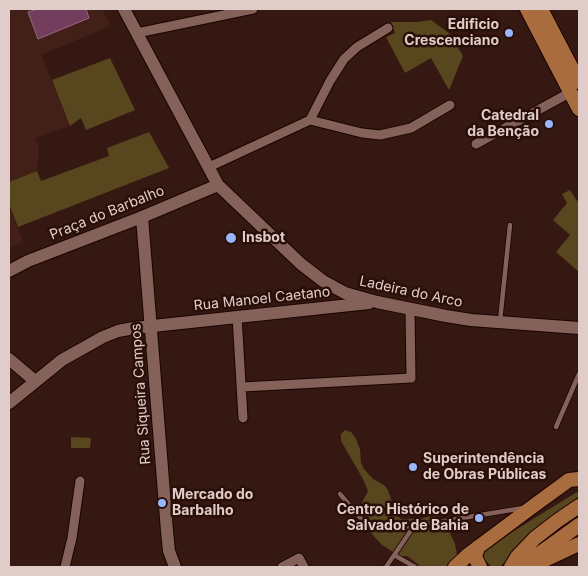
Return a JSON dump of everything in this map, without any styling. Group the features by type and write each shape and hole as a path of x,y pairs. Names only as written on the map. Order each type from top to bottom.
{"main road":[{"name":"Ladeira do Arco","path":"124,9 218,185 301,268 346,293 377,302 471,320 579,328"},
{"path":"527,9 575,87"},
{"path":"544,10 575,87 579,109"},
{"name":"Praça do Barbalho","path":"9,271 28,261 218,185"},
{"name":"Rua Siqueira Campos","path":"142,217 168,541 169,551 175,567"},
{"path":"323,281 326,295 323,307"},
{"name":"Rua Manoel Caetano","path":"9,403 68,356 103,337 134,328 237,316 305,305 323,307 377,302"},
{"path":"9,359 35,381"},
{"path":"455,567 463,558 576,477"},
{"path":"511,567 517,557 535,538 579,506"},
{"path":"521,567 579,525"},
{"path":"529,567 579,544"},
{"path":"478,547 476,557 480,567"}],"street":[{"path":"137,33 253,9"},
{"path":"208,167 310,120 330,81 344,59 357,47 388,28"},
{"path":"476,144 575,87"},
{"path":"310,120 362,133 380,135 411,128 450,105"},
{"path":"242,387 411,378 410,309"},
{"path":"237,316 243,418"},
{"path":"65,567 72,538 80,480"},
{"path":"282,567 299,558 304,567"}],"lane":[{"path":"500,322 510,225"},
{"path":"556,427 579,374"},
{"path":"340,494 369,528 414,526 532,507"},
{"path":"386,567 414,526"},
{"path":"394,555 414,567"}],"shaded area":[{"path":"9,9 102,9 111,26 41,55 70,126 35,138 39,147 37,171 9,182"},
{"path":"37,9 86,9 89,18 38,39 28,12"},
{"path":"431,20 449,33 463,56 449,90 431,58 405,73 386,37 395,33 391,22"},
{"path":"110,58 135,110 86,130 81,118 70,126 52,80"},
{"path":"149,132 169,168 18,227 9,204 9,182 37,171 41,181 109,156 107,148"},
{"path":"570,190 579,204 579,272 556,252 570,235 553,220 567,203 562,194"},
{"path":"9,206 23,242 9,248"},
{"path":"345,430 351,432 355,437 360,449 361,463 364,469 373,479 384,485 388,490 396,515 401,519 421,519 433,515 439,517 450,533 457,555 455,561 448,567 418,567 419,565 407,556 398,556 382,545 360,521 356,514 368,491 341,441 341,434"},
{"path":"71,437 91,438 90,448 71,448"},
{"path":"577,492 579,496 533,532 500,567 492,567 484,559 483,550"}],"place":[{"name":"Edificio Crescenciano","path":"509,33"},
{"name":"Catedral da Benção","path":"549,124"},
{"name":"Insbot","path":"231,238"},
{"name":"Superintendência de Obras Públicas","path":"413,467"},
{"name":"Mercado do Barbalho","path":"162,503"},
{"name":"Centro Histórico de Salvador de Bahia","path":"479,518"}]}
